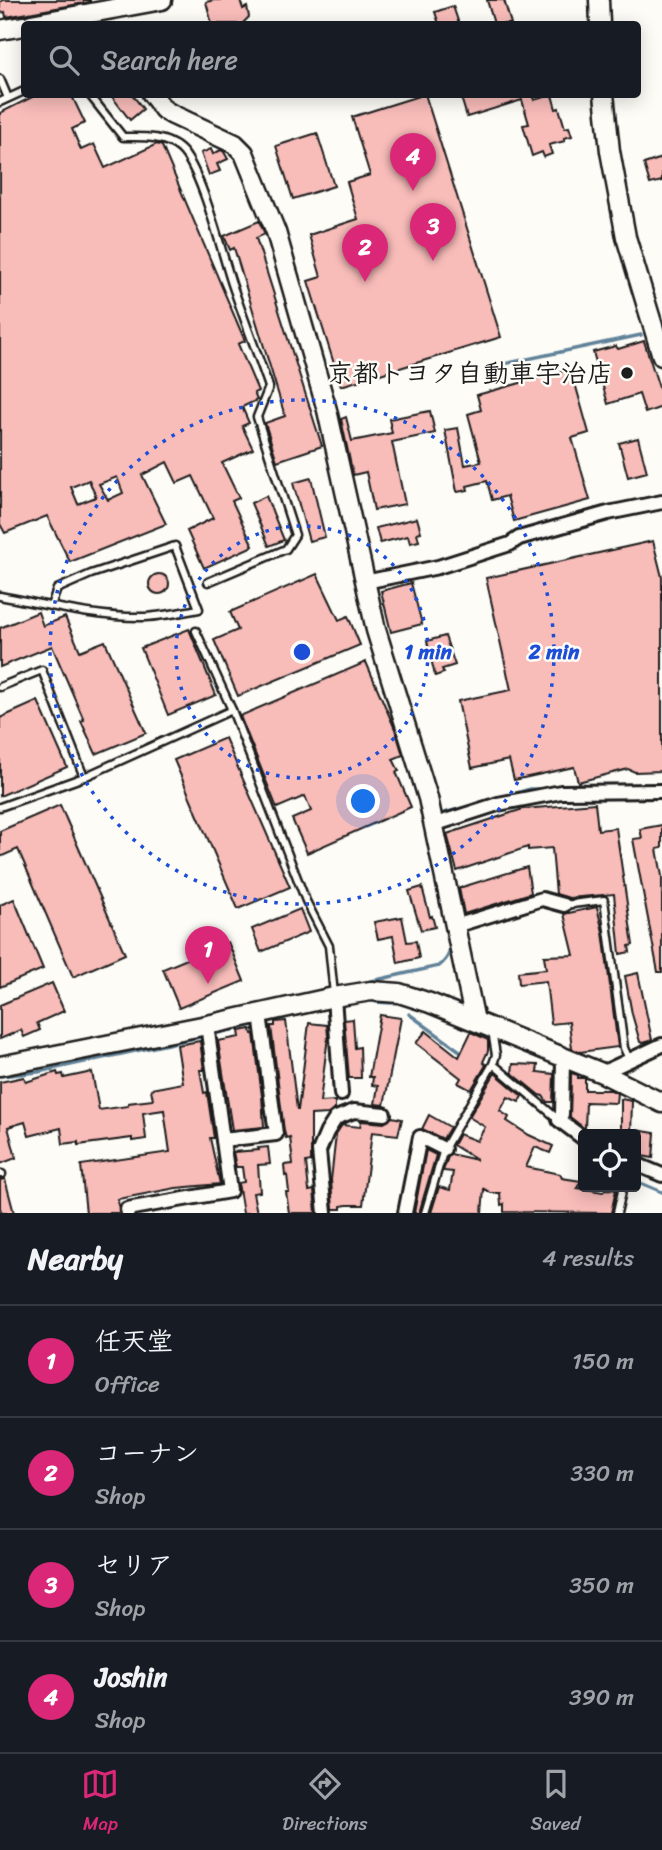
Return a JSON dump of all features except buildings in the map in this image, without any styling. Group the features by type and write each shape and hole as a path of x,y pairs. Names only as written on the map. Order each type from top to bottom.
{"street":[{"path":"47,21 162,0"},
{"path":"599,0 600,21"},
{"path":"0,30 21,26"},
{"path":"155,98 163,109 235,144 244,153 276,232 324,397 376,631 428,799 475,1021"},
{"path":"604,98 610,151 626,237 658,332 662,356"},
{"path":"365,582 438,567 510,544 519,538 608,513 662,502"},
{"path":"433,825 498,804 561,792 662,791"},
{"path":"455,926 542,899 564,905"},
{"path":"0,1066 371,991 399,993 475,1021 602,1073 662,1103"},
{"path":"334,997 341,1094"},
{"path":"223,1140 276,1134 260,1014"},
{"path":"128,1213 127,1209 230,1191 207,1025"},
{"path":"602,1073 662,1045"},
{"path":"563,1058 562,1114 559,1120 578,1134"},
{"path":"325,1213 319,1152 327,1132 336,1118 354,1111 384,1114"},
{"path":"405,1213 420,1137 444,1149"},
{"path":"641,1166 662,1175"},
{"path":"188,1198 192,1213"}],"lane":[{"path":"0,79 8,99"},
{"path":"0,102 21,92"},
{"path":"92,98 123,137 153,137 166,141 181,149 194,167 269,387 257,417 295,535 286,549 208,582"},
{"path":"0,596 51,606 116,616 147,617 199,609 175,546 91,574 57,589 51,606"},
{"path":"196,631 232,710 306,901 329,946 334,997"},
{"path":"0,687 42,670 84,777"},
{"path":"0,807 84,777 232,710"},
{"path":"564,905 604,900 624,1048 629,1059"},
{"path":"425,1213 444,1149 493,1064 496,1055 492,1029"},
{"path":"493,1064 559,1120"},
{"path":"617,1213 622,1192"}],"waterway":[{"path":"499,365 641,335"},
{"path":"501,798 530,789 548,789"},
{"path":"437,815 480,803"},
{"path":"426,818 423,819 427,835"},
{"path":"358,984 439,966 449,952 448,935"},
{"path":"376,1002 392,1003"},
{"path":"270,1021 326,1008"},
{"path":"409,1014 464,1054"},
{"path":"218,1033 253,1025"},
{"path":"0,1076 38,1072 200,1037"},
{"path":"641,1183 662,1192"}],"place":[{"name":"Joshin","path":"413,191"},
{"name":"セリア","path":"433,261"},
{"name":"コーナン","path":"365,282"},
{"name":"京都トヨタ自動車宇治店","path":"627,373"},
{"name":"任天堂","path":"208,984"}]}
